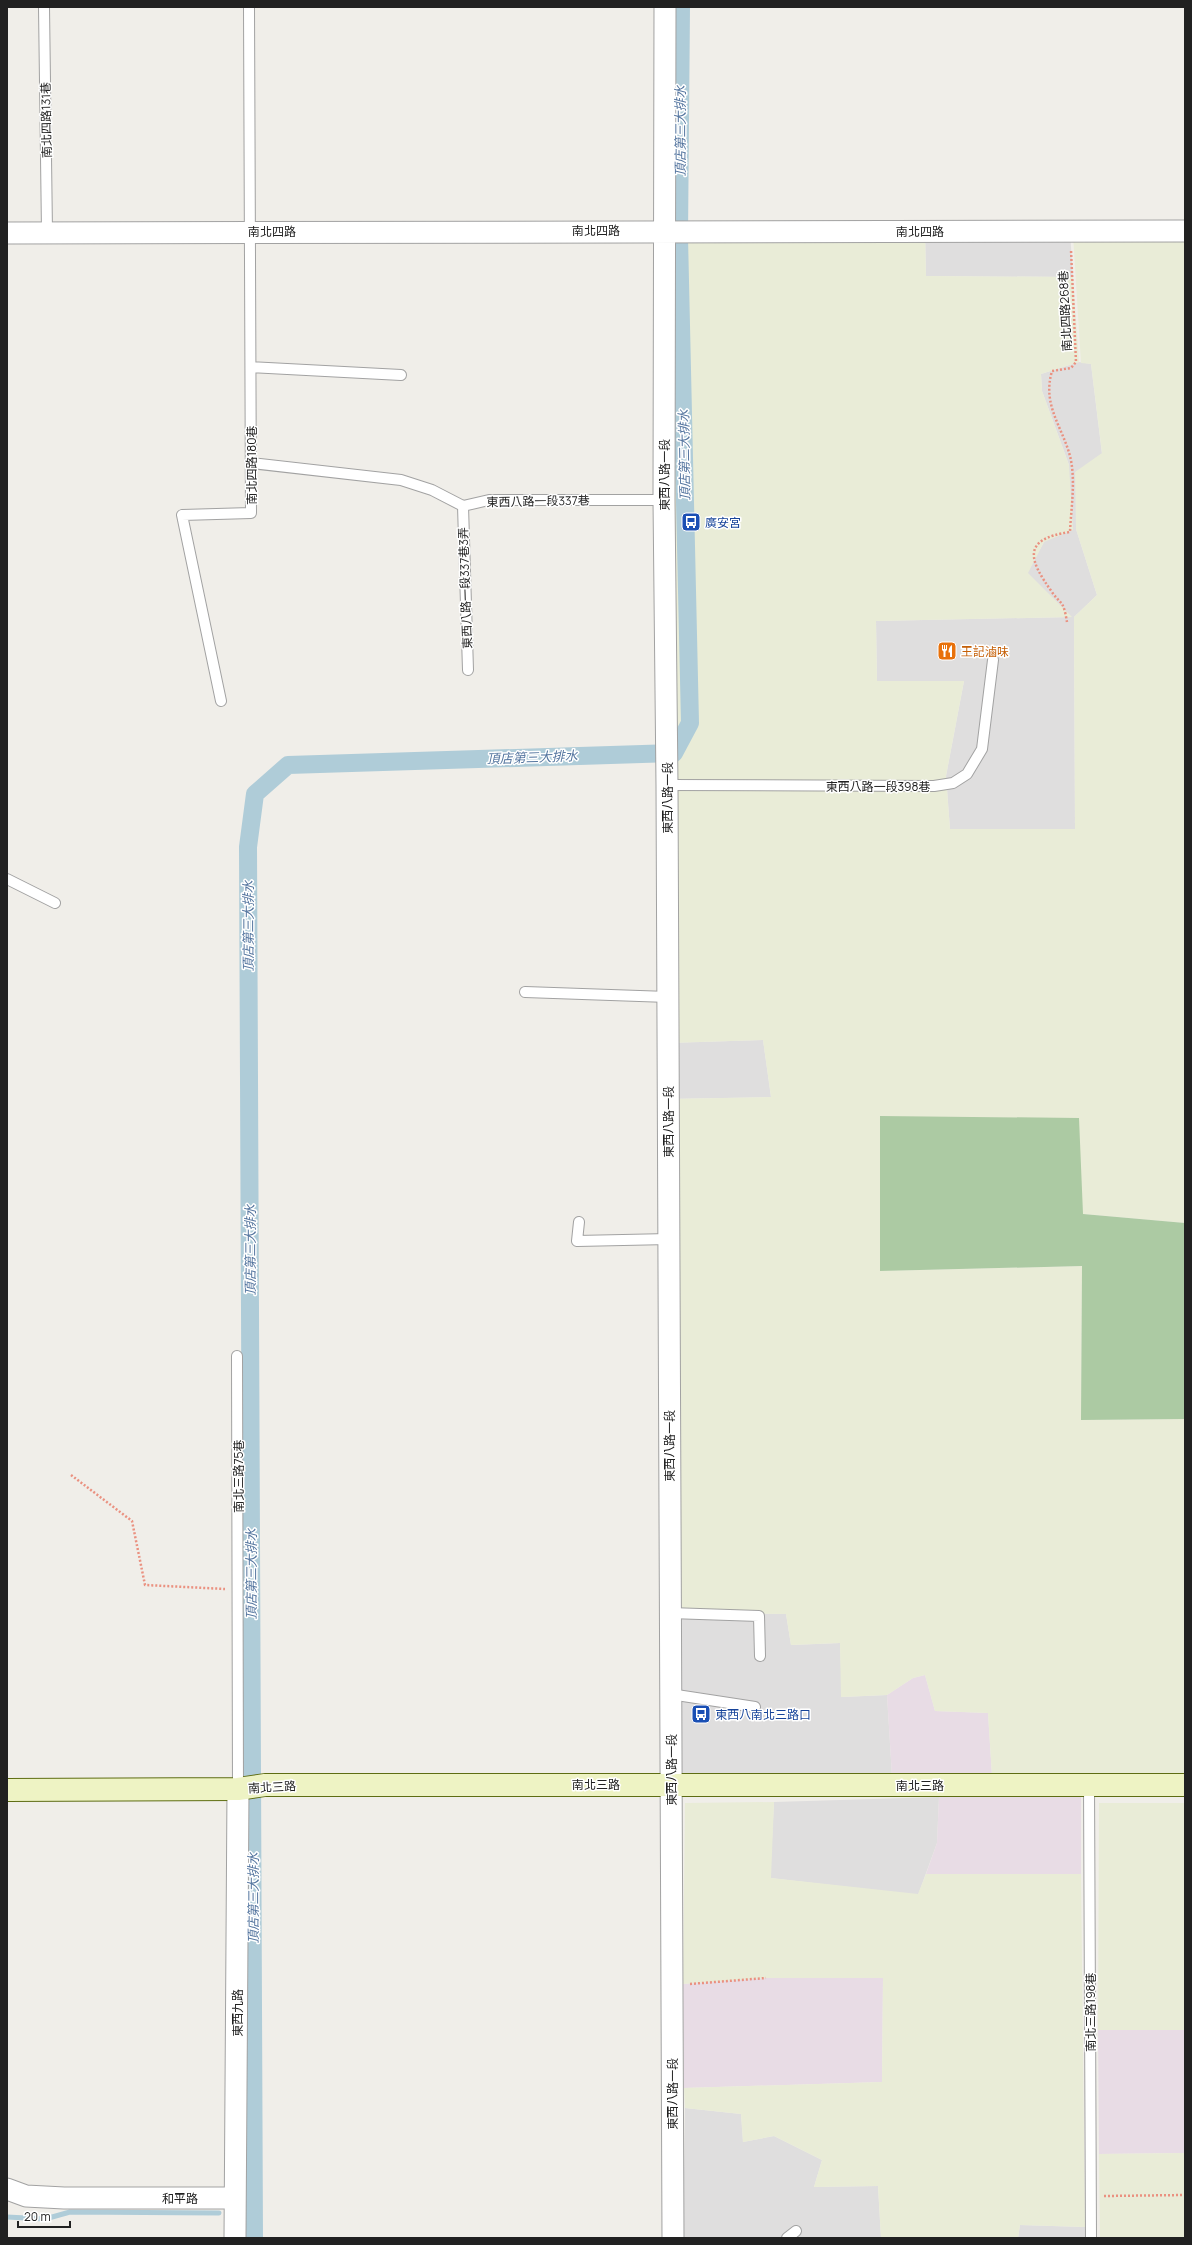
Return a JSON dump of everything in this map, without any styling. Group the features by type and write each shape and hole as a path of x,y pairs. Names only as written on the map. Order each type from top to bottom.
{"street":[{"name":"東西八路一段","path":"665,7 664,500 668,785 673,2238"},
{"name":"南北四路","path":"7,233 665,230 1070,232 1185,231"},
{"name":"南北三路","path":"7,1790 238,1789 265,1785 1185,1785"},
{"name":"東西九路","path":"235,2238 238,1789"},
{"name":"和平路","path":"7,2189 26,2196 64,2198 235,2198"}],"lane":[{"name":"南北四路131巷","path":"44,7 47,232"},
{"name":"南北四路180巷","path":"221,701 182,516 251,513 249,7"},
{"path":"251,367 400,375"},
{"path":"251,463 401,480 432,490 463,506"},
{"name":"東西八路一段337巷","path":"463,506 490,500 664,500"},
{"name":"東西八路一段337巷3弄","path":"463,506 468,670"},
{"name":"東西八路一段398巷","path":"668,785 934,786 953,783 967,774 982,749 993,660"},
{"path":"7,879 55,903"},
{"path":"525,992 668,997"},
{"path":"579,1222 577,1241 669,1239"},
{"name":"南北三路75巷","path":"238,1356 238,1789"},
{"path":"670,1613 759,1616 760,1656"},
{"path":"670,1694 755,1707"},
{"name":"南北三路198巷","path":"1089,1786 1091,2238"},
{"path":"786,2238 796,2232"}],"path":[{"name":"南北四路268巷","path":"1067,622 1062,605 1052,592 1033,560 1033,551 1039,542 1059,534 1070,532 1070,455 1052,414 1049,382 1052,371 1071,368 1076,362 1070,232"},
{"path":"71,1475 132,1521 145,1585 238,1590"},
{"path":"671,1985 766,1978"},
{"path":"1090,2196 1185,2195"}],"shaded area":[{"path":"925,232 1070,232 1073,277 926,276"},
{"path":"1079,362 1091,364 1102,454 1076,529 1097,595 1074,617 1075,829 950,829 946,776 964,681 877,681 876,621 1071,617 1027,573 1044,542 1069,465 1042,391 1041,374"},
{"path":"763,1040 771,1097 668,1099 668,1043"},
{"path":"670,1613 786,1614 791,1645 840,1643 842,1697 887,1695 892,1776 669,1776"},
{"path":"925,1675 935,1711 988,1713 992,1776 892,1776 887,1695 913,1678"},
{"path":"1081,1794 1081,1874 926,1874 937,1843 939,1797"},
{"path":"939,1797 937,1843 918,1895 770,1878 774,1802"},
{"path":"766,1978 883,1978 882,2082 684,2088 683,1984"},
{"path":"1098,2030 1185,2030 1185,2153 1099,2154"},
{"path":"685,2108 741,2114 743,2142 774,2136 822,2160 814,2187 878,2186 881,2238 683,2238"},
{"path":"1020,2225 1085,2227 1085,2238 1018,2238"}],"green space":[{"path":"665,230 925,231 926,276 1073,277 1079,362 1041,374 1042,391 1069,465 1073,530 1044,542 1028,573 1072,617 876,621 877,681 964,681 946,776 950,829 1075,829 1074,617 1097,595 1076,529 1075,472 1102,453 1091,364 1081,363 1073,235 1185,237 1185,1223 1083,1214 880,1116 880,1271 1082,1266 1081,1420 1184,1419 1185,1775 992,1776 988,1713 935,1711 925,1675 913,1678 887,1695 841,1697 840,1643 791,1645 786,1614 670,1613 668,1099 771,1097 763,1040 668,1043"},
{"path":"880,1116 1079,1118 1083,1214 1185,1223 1185,1419 1081,1420 1082,1266 880,1271"},
{"path":"774,1802 771,1878 918,1894 926,1874 1081,1874 1085,2227 1020,2225 1018,2238 881,2238 878,2186 814,2187 822,2160 774,2136 743,2142 741,2114 685,2108 684,2088 882,2082 883,1978 766,1978 683,1984 685,1803"},
{"path":"1099,1803 1185,1803 1185,2030 1098,2030"},
{"path":"1185,2153 1185,2238 1100,2238 1099,2154"}],"waterway":[{"name":"頂店第三大排水","path":"254,2238 248,847 255,794 288,765 674,753 690,723 679,237 681,7"},
{"path":"7,2217 45,2219 70,2212 219,2213"}],"place":[{"name":"廣安宮","path":"691,522"},
{"name":"王記滷味","path":"947,651"},
{"name":"東西八南北三路口","path":"701,1714"}]}
